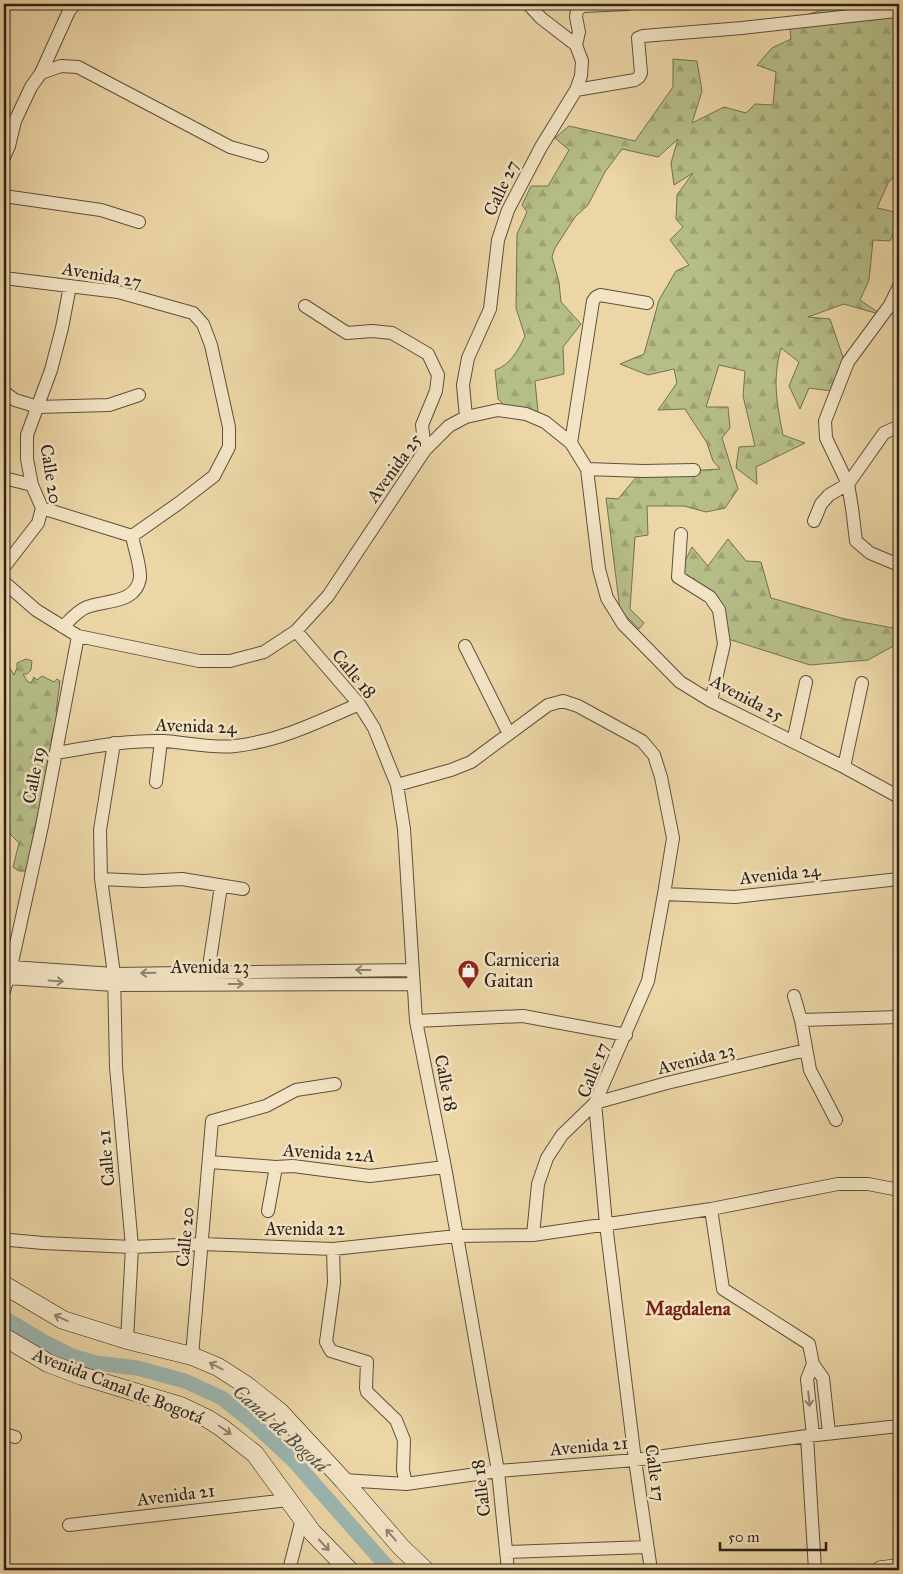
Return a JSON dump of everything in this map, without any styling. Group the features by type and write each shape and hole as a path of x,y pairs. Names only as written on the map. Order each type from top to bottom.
{"main road":[{"path":"4,1285 63,1320 127,1340 192,1356 226,1372 262,1396 280,1412 343,1480 401,1547 425,1570"},
{"name":"Avenida Canal de Bogotá","path":"4,1337 48,1363 82,1376 172,1403 208,1419 255,1454 302,1518 349,1570"},
{"path":"881,1570 899,1568"}],"street":[{"path":"4,157 9,146 15,121 31,87 41,73 69,11 75,4"},
{"path":"528,4 541,18 576,44"},
{"name":"Calle 27","path":"466,417 463,386 468,358 490,309 498,240 508,210 541,147 576,90 581,76 582,61 576,44 580,32 576,17 577,10 583,6 627,4"},
{"path":"576,90 635,80 639,77 641,73 638,38 643,36 742,28 896,11"},
{"path":"41,73 62,66 78,67 230,147 262,156"},
{"path":"4,196 102,210 139,222"},
{"name":"Avenida 27","path":"4,278 118,292 193,313 203,324 211,346 229,427 229,447 214,476 132,536"},
{"name":"Calle 20","path":"4,567 38,523 42,508 32,485 27,459 27,435 51,370 70,286"},
{"path":"899,286 890,305 848,362 825,421 826,438 848,484 856,540 870,553 899,565"},
{"path":"571,443 593,301 600,295 646,302"},
{"path":"305,306 347,333 372,331 392,333 428,354 438,374 436,391 422,425 425,450"},
{"path":"4,392 15,400 38,407 109,405 138,395"},
{"name":"Avenida 25","path":"4,582 36,610 78,636 199,661 230,661 264,652 296,631 328,596 425,450 449,426 466,417 498,410 526,414 545,422 571,443 587,469 599,570 607,598 623,624 680,682 711,701 844,767 899,797"},
{"path":"814,521 821,504 829,495 848,484 884,433 899,426"},
{"path":"587,469 694,470"},
{"path":"4,478 32,485"},
{"path":"42,508 132,536 140,577 136,589 127,598 86,608 76,614 63,627"},
{"path":"681,534 678,577 710,597 719,610 724,644 711,701"},
{"name":"Calle 18","path":"296,631 358,704 374,728 397,785 404,829 416,1021 458,1236 498,1471 508,1570"},
{"name":"Calle 19","path":"4,991 56,753 78,636"},
{"path":"397,785 451,770 470,762 509,734 465,646"},
{"path":"793,742 806,682"},
{"path":"844,767 862,683"},
{"name":"Calle 17","path":"509,734 548,705 563,702 578,706 642,741 654,755 661,777 673,838 648,981 595,1103 606,1224 635,1460 651,1570"},
{"name":"Avenida 24","path":"56,753 114,743 161,741 233,747 264,742 296,732 358,704"},
{"path":"156,782 161,741"},
{"name":"Calle 21","path":"114,743 100,830 101,879 114,980 116,1067 132,1247 127,1340"},
{"path":"101,879 143,881 182,879 243,889"},
{"name":"Avenida 24","path":"664,894 735,897 899,879"},
{"path":"208,978 221,886"},
{"name":"Avenida 23","path":"9,972 114,980 291,977 412,970"},
{"name":"Avenida 23","path":"291,977 413,984"},
{"path":"794,996 801,1020 810,1070 836,1120"},
{"path":"416,1021 523,1016 626,1035"},
{"path":"801,1020 899,1017"},
{"name":"Avenida 23","path":"595,1103 667,1083 806,1050"},
{"name":"Calle 20","path":"192,1356 212,1121 266,1106 296,1090 335,1084"},
{"path":"533,1235 538,1184 547,1158 562,1135 595,1103"},
{"name":"Avenida 22A","path":"210,1162 276,1168 293,1166 370,1176 445,1167"},
{"path":"268,1211 276,1168"},
{"path":"606,1224 711,1209 838,1184 868,1184 899,1190"},
{"path":"711,1209 723,1289 808,1344 813,1364 823,1378 829,1433"},
{"name":"Avenida 22","path":"4,1238 43,1243 132,1247 202,1244 333,1249 458,1236 533,1235 606,1224"},
{"path":"333,1249 334,1284 326,1342 331,1351 367,1362 367,1392 396,1420 404,1440 403,1470 406,1484"},
{"path":"813,1364 807,1379 815,1570"},
{"name":"Avenida 21","path":"343,1480 406,1484 498,1471 635,1460 810,1435 898,1429"},
{"name":"Avenida 21","path":"69,1525 288,1500"},
{"path":"289,1570 302,1518"},
{"path":"506,1552 648,1548"}],"green space":[{"path":"836,4 899,4 899,171 888,183 877,208 899,213 899,219 890,241 873,240 869,280 860,300 882,315 844,304 808,317 830,319 844,360 831,391 809,388 800,409 789,386 799,362 781,348 776,381 777,402 783,435 805,443 756,467 757,484 736,468 739,447 755,446 743,396 745,371 719,365 706,407 728,407 730,428 722,438 738,489 725,508 706,512 684,506 647,506 648,535 635,537 630,609 644,623 639,629 620,610 606,498 618,499 639,474 720,469 713,461 707,443 685,409 658,410 677,383 674,369 648,375 620,364 644,354 659,300 676,271 689,265 670,240 683,227 676,219 677,195 693,173 674,185 671,163 678,139 658,157 622,149 605,172 588,205 575,217 555,248 552,257 559,282 561,302 581,324 563,347 564,374 535,381 538,412 511,412 498,399 495,370 505,365 513,357 525,336 516,308 517,234 527,212 522,205 531,186 548,186 569,150 555,138 569,126 635,141 673,87 673,59 697,61 702,91 692,123 724,107 746,113 755,104 773,105 776,72 757,65 772,48 791,39 789,20 836,6"},
{"path":"728,539 746,561 761,562 771,598 845,619 899,629 899,643 868,660 810,665 725,638 720,600 679,573 692,547 708,566"},
{"path":"4,655 10,658 8,665 14,675 17,663 26,659 32,661 31,670 27,674 23,674 27,681 31,683 34,677 37,680 42,676 54,682 57,679 60,681 56,712 60,713 51,740 56,749 48,756 47,776 26,871 19,871 13,867 19,843 10,834 8,814 4,810"}],"waterway":[{"name":"Canal de Bogotá","path":"4,1318 72,1356 96,1363 137,1368 185,1381 222,1398 251,1421 293,1460 390,1570"}],"place":[{"name":"Carniceria Gaitan","path":"468,989"}],"district":[{"name":"Magdalena","path":"688,1308"}]}
